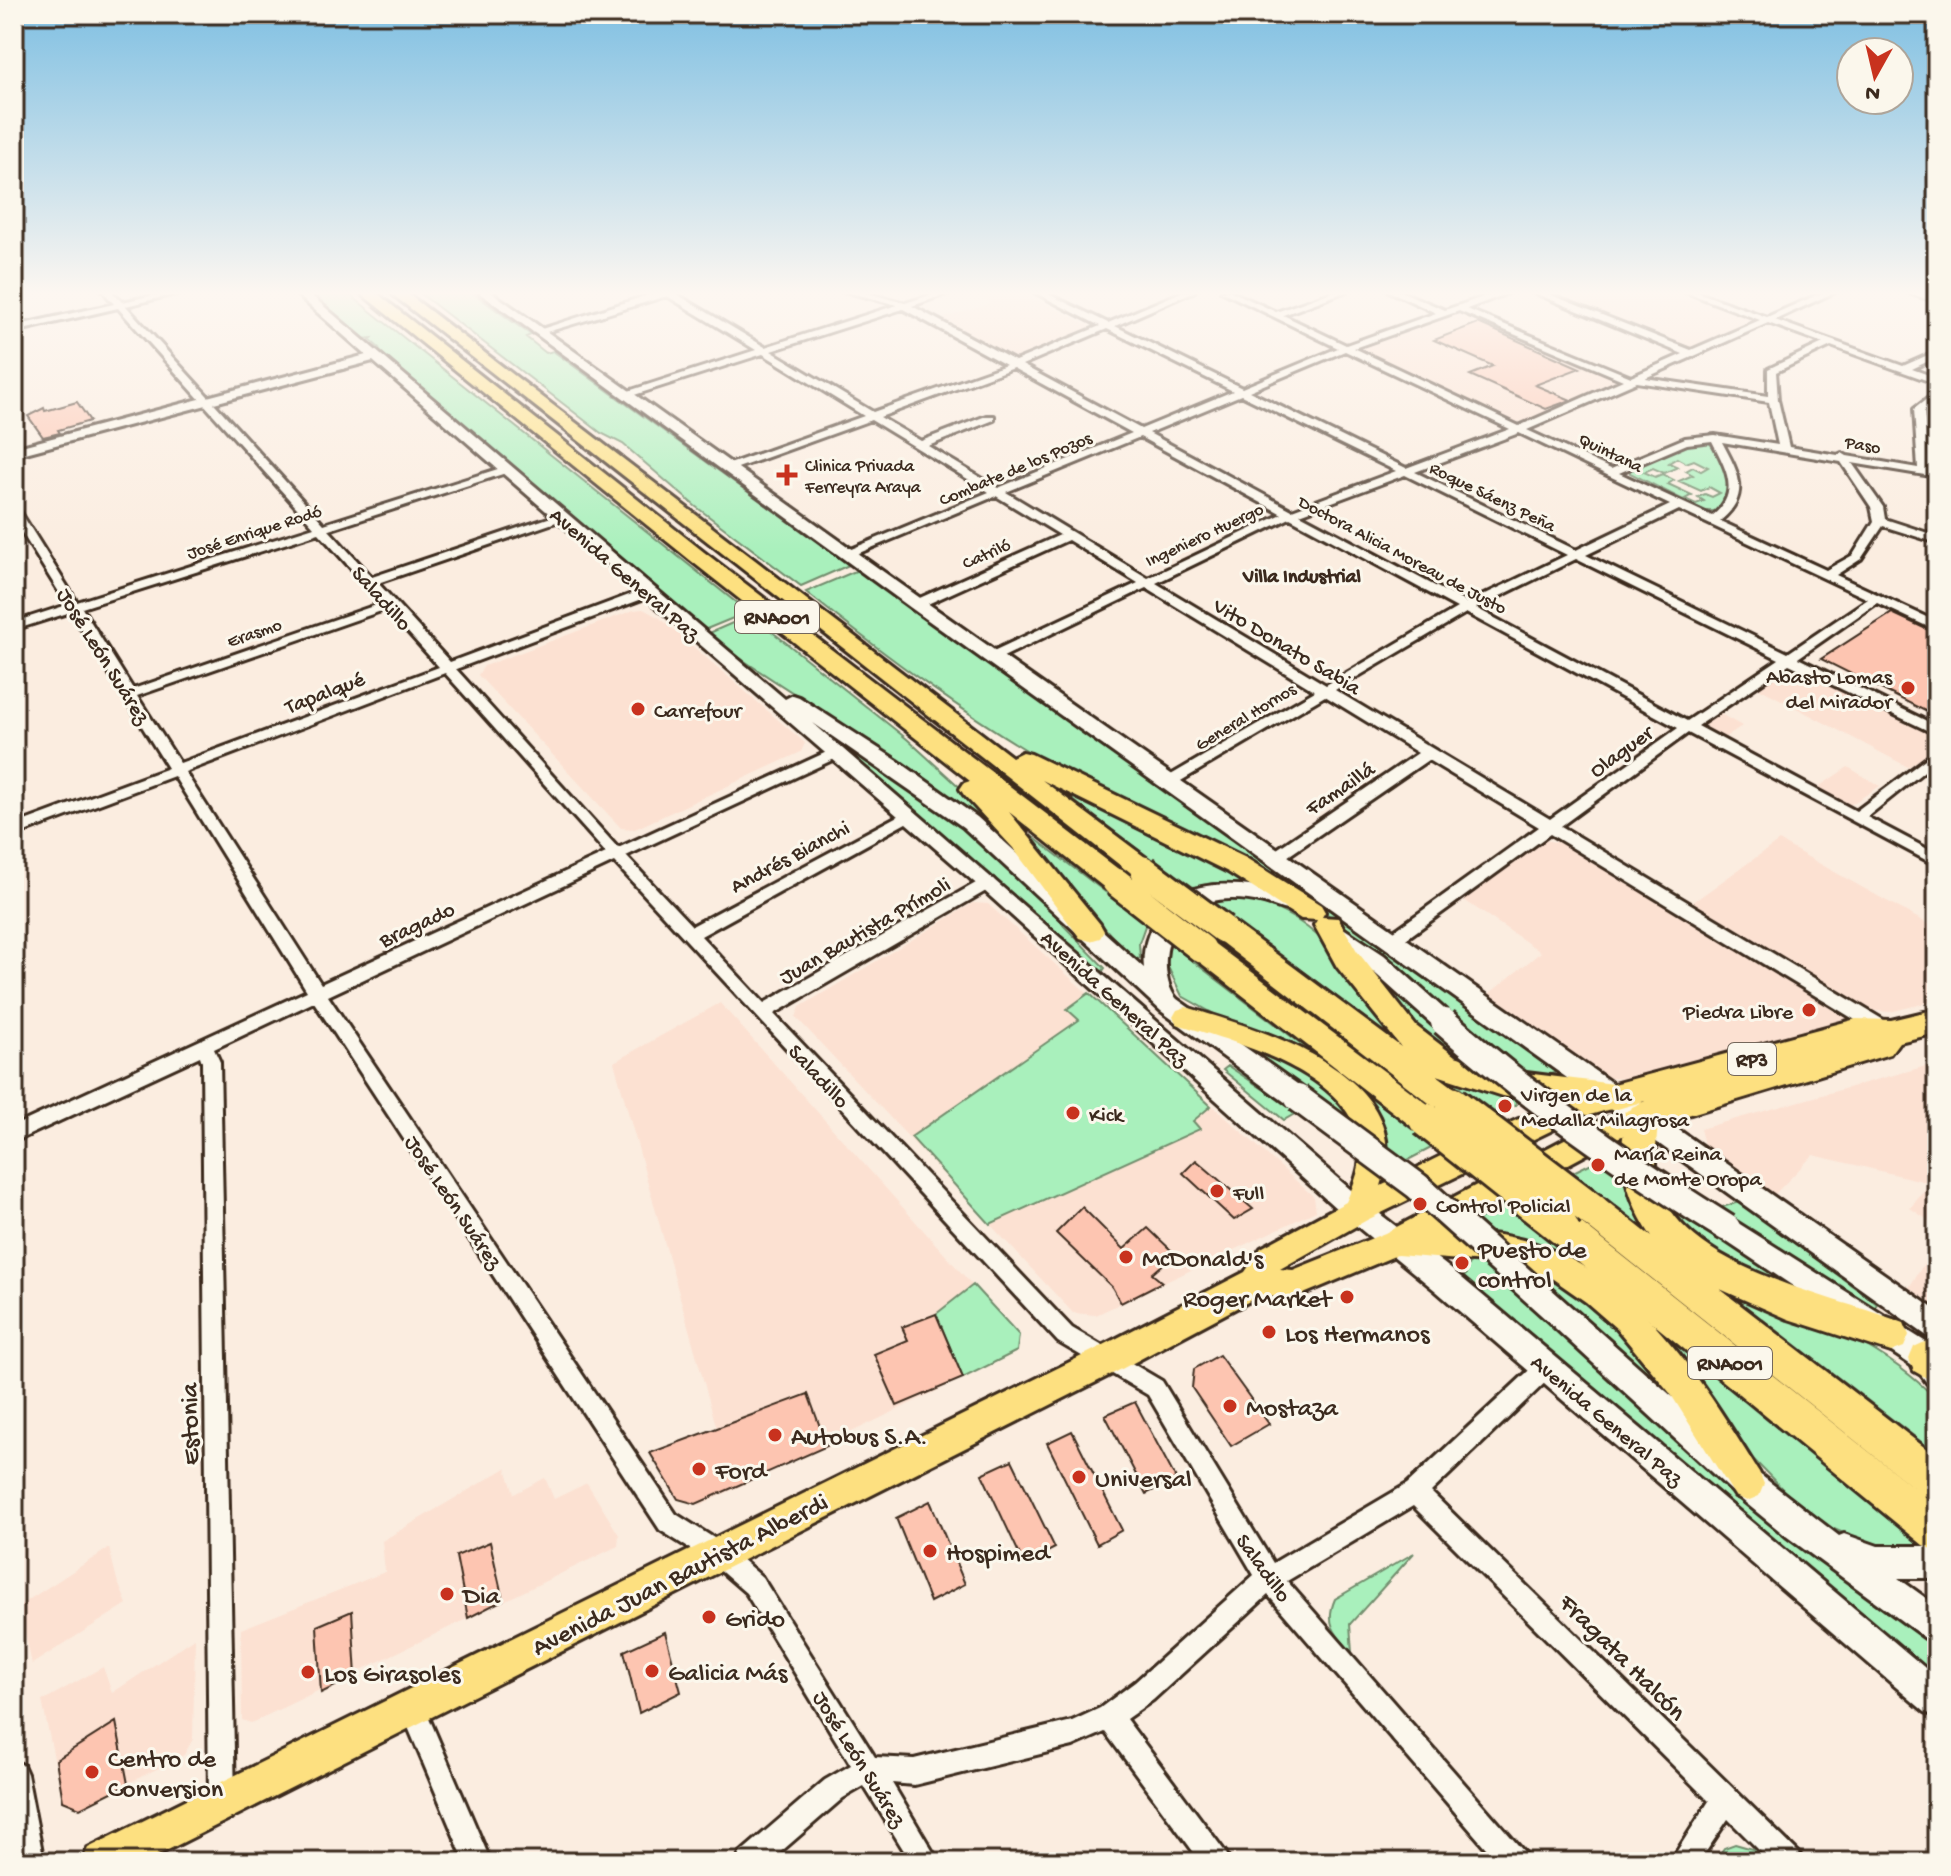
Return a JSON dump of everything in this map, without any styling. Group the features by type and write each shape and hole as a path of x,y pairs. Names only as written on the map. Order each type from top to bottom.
{"highway":[{"name":"RNA001","path":"491,379 926,720 1116,882 1213,939 1577,1219 1925,1471"},
{"name":"RNA001","path":"926,720 1144,870 1213,939"},
{"path":"926,720 1237,865 1319,919 1393,1021 1425,1052 1445,1065 1502,1083 1614,1097"},
{"path":"926,720 1090,931"},
{"name":"RP3","path":"1614,1097 1856,1031 1891,1032 1937,1021"},
{"name":"RP3","path":"1643,1116 1670,1105 1879,1045 1891,1032"},
{"path":"1643,1116 1641,1180 1654,1212 1677,1240 1729,1276 1770,1295 1891,1335"},
{"name":"RNA001","path":"1577,1219 1937,1531"}],"main road":[{"path":"1186,1017 1256,1039 1298,1058 1345,1092 1364,1116 1374,1150 1372,1170 1357,1211"},
{"name":"Avenida Juan Bautista Alberdi","path":"102,1862 1105,1361 1256,1282 1271,1258 1357,1211 1567,1110 1614,1097"},
{"name":"Avenida Juan Bautista Alberdi","path":"1256,1282 1294,1284 1395,1242 1607,1130 1643,1116"},
{"path":"1395,1242 1477,1246 1528,1255 1591,1288 1623,1315 1650,1344 1701,1410 1747,1484"}],"street":[{"name":"Saladillo","path":"185,379 761,1013 1065,1335 1155,1388 1269,1578 1516,1862"},
{"path":"14,452 291,379"},
{"name":"Avenida General Paz","path":"399,379 910,815 1357,1211 1547,1367 1937,1700"},
{"path":"602,379 1643,1116 1935,1356"},
{"path":"625,395 678,379"},
{"name":"Vito Donato Sabia","path":"811,379 1891,1032"},
{"path":"728,468 976,379"},
{"name":"Doctora Alicia Moreau de Justo","path":"1039,379 1937,861"},
{"name":"Roque Sáenz Peña","path":"1218,379 1937,731"},
{"name":"Combate de los Pozos","path":"848,554 1270,379"},
{"name":"Quintana","path":"1415,379 1937,627"},
{"path":"1630,379 1773,400"},
{"name":"Ingeniero Huergo","path":"994,656 1290,514 1521,429 1637,379"},
{"path":"1613,472 1685,441 1715,438 1784,447 1771,379"},
{"path":"1924,472 1919,409 1937,394"},
{"path":"920,445 990,418"},
{"path":"1713,521 1725,513 1736,488 1732,471 1715,438"},
{"name":"Paso","path":"1784,447 1937,474"},
{"path":"1825,576 1857,557 1880,521 1877,507 1842,456"},
{"name":"José Enrique Rodó","path":"14,626 505,470"},
{"name":"General Hornos","path":"1169,782 1466,608 1572,554 1680,505"},
{"name":"José León Suárez","path":"14,511 318,992 668,1522 717,1553 754,1585 926,1862"},
{"path":"370,582 561,517"},
{"path":"1880,521 1937,540"},
{"name":"Catriló","path":"917,604 1069,535"},
{"name":"Tapalqué","path":"14,831 649,592"},
{"name":"Olaguer","path":"1393,940 1689,726 1876,599"},
{"name":"Erasmo","path":"130,694 390,604"},
{"path":"746,675 809,710 970,822 1160,997 1417,1186 1747,1484 1797,1525 1937,1626"},
{"name":"Bragado","path":"14,1134 836,753"},
{"name":"Famaillá","path":"1276,857 1427,754"},
{"path":"1857,818 1937,754"},
{"name":"Andrés Bianchi","path":"690,934 910,815"},
{"name":"Juan Bautista Prímoli","path":"761,1013 988,883"},
{"path":"1160,997 1152,970 1152,955 1163,924 1172,910 1183,902 1223,893 1247,893 1279,899 1319,919 1376,961 1500,1073 1631,1170 1727,1228 1891,1335 1935,1356"},
{"name":"Estonia","path":"204,1046 211,1062 222,1802"},
{"path":"749,1862 834,1789 869,1769 914,1772 1073,1733 1109,1717 1144,1691 1269,1578 1415,1492 1547,1367"},
{"name":"Fragata Halcón","path":"1415,1492 1790,1862"},
{"path":"1797,1525 1854,1555 1878,1562 1937,1562"},
{"path":"412,1708 478,1862"},
{"path":"1109,1717 1217,1862"},
{"path":"14,1774 31,1862"},
{"path":"1683,1862 1726,1799"}],"shaded area":[{"path":"1423,379 1618,379 1621,383 1525,421 1516,422"},
{"name":"Carrefour","path":"643,609 660,618 805,743 801,752 635,829 621,828 478,675 484,666"},
{"path":"1792,665 1937,733 1937,748 1908,767 1755,686"},
{"path":"1717,712 1742,726 1722,739 1702,724"},
{"path":"1848,767 1880,786 1850,805 1843,805 1814,790"},
{"path":"1543,840 1562,843 1844,1010 1850,1019 1629,1079 1606,1078 1586,1069 1485,997 1541,952 1464,900"},
{"path":"1779,841 1937,929 1937,1000 1890,1012 1867,1010 1689,905"},
{"path":"973,903 988,904 1314,1197 1316,1211 1096,1315 1073,1313 796,1017 800,1007"},
{"path":"720,1003 1017,1335 1017,1352 701,1505 681,1500 653,1456 717,1429 614,1062"},
{"path":"1937,1063 1937,1226 1910,1208 1931,1183 1813,1155 1773,1196 1705,1148 1700,1129"},
{"path":"1937,1243 1937,1309 1908,1289"},
{"path":"506,1468 514,1494 545,1478 554,1499 587,1483 619,1535 618,1546 251,1723 242,1720 241,1629 385,1572 382,1541"},
{"path":"109,1548 127,1604 32,1664 19,1606"},
{"path":"195,1638 193,1739 184,1755 80,1808 63,1801 42,1701 103,1667 112,1693"}],"green space":[{"path":"409,379 455,379 748,612 704,630"},
{"path":"530,379 591,379 849,565 801,586 695,506 623,444 601,433"},
{"path":"1693,441 1708,442 1723,466 1726,496 1718,511 1705,511 1630,473 1630,469","holes":["1677,458 1686,463 1694,460 1708,467 1701,471 1693,467 1686,471 1693,475 1679,481 1701,491 1709,487 1720,493 1712,497 1705,494 1698,497 1704,501 1696,504 1685,499 1692,495 1668,484 1674,480 1662,474 1655,477 1644,472 1653,468 1664,473 1678,467 1669,463"]},
{"path":"858,570 1554,1064 1554,1073 1539,1077 1521,1073 1397,967 1298,894 1239,859 1083,783 992,729 867,640 806,592"},
{"path":"751,615 907,739 976,802 1037,873 939,791 707,634"},
{"path":"830,731 965,828 1057,914 1063,925 1105,968 1102,972 826,733"},
{"path":"1056,787 1195,852 1250,883 1212,883 1188,888"},
{"path":"1016,824 1146,923 1139,943 1140,958 1132,960"},
{"path":"1241,900 1269,906 1295,919 1318,936 1358,980 1410,1051 1207,901"},
{"path":"1169,943 1435,1146 1406,1161 1384,1144 1362,1097 1182,996 1166,963"},
{"path":"1367,967 1489,1072 1472,1069 1409,1027"},
{"name":"Kick","path":"1089,993 1211,1106 1193,1121 1200,1129 990,1224 911,1137 1079,1020 1067,1009"},
{"path":"1239,1041 1286,1061 1320,1081 1334,1093 1348,1119 1236,1044"},
{"path":"1228,1066 1298,1112 1284,1120 1223,1070"},
{"path":"1435,1068 1485,1091 1515,1096 1516,1105 1493,1115"},
{"path":"1600,1159 1630,1180 1679,1254 1569,1174"},
{"path":"1657,1198 1732,1243 1828,1309 1703,1252"},
{"path":"1739,1202 1877,1304 1874,1308 1712,1210"},
{"path":"1505,1204 1935,1550 1906,1552 1869,1544 1834,1529 1793,1500 1730,1435 1679,1363 1495,1236 1477,1220"},
{"path":"1473,1261 1493,1264 1707,1468 1811,1556 1937,1645 1937,1677 1463,1277 1466,1275 1465,1268"},
{"path":"1528,1265 1559,1278 1622,1326 1691,1420"},
{"path":"1700,1271 1825,1324 1885,1357 1912,1377 1937,1400 1937,1454"},
{"path":"973,1285 1019,1335 1017,1351 963,1378 936,1314"},
{"path":"1414,1553 1350,1624 1352,1653 1333,1629 1331,1615 1335,1599"},
{"path":"1735,1844 1763,1852 1773,1862 1714,1862 1724,1848"}],"building":[{"path":"1478,379 1552,379 1535,385 1571,400 1546,409"},
{"path":"77,402 90,421 58,430 60,433 43,437 28,416 44,408 45,411"},
{"name":"Abasto Lomas del Mirador","path":"1892,613 1937,634 1937,717 1821,659"},
{"name":"Full","path":"1196,1160 1253,1209 1234,1220 1183,1173"},
{"name":"McDonald's","path":"1082,1207 1124,1249 1148,1228 1175,1254 1152,1274 1162,1282 1121,1303 1112,1287 1056,1233"},
{"path":"936,1314 963,1378 897,1406 874,1354 908,1340 902,1327"},
{"name":"Mostaza","path":"1219,1355 1269,1424 1231,1446 1192,1388 1194,1369"},
{"path":"808,1394 827,1446 696,1504 678,1499 650,1453"},
{"path":"1135,1402 1176,1479 1146,1494 1105,1415"},
{"name":"Universal","path":"1072,1431 1122,1530 1097,1544 1047,1443"},
{"path":"1012,1460 1055,1548 1024,1564 982,1474"},
{"name":"Hospimed","path":"930,1501 965,1584 930,1602 896,1518"},
{"path":"490,1542 503,1600 468,1618 456,1556"},
{"path":"352,1611 356,1676 321,1693 317,1626"},
{"name":"Galicia Más","path":"665,1632 681,1692 639,1713 624,1651"},
{"name":"Centro de Conversion","path":"116,1722 128,1784 80,1808 63,1801 56,1760"}],"place":[{"name":"Clinica Privada Ferreyra Araya","path":"787,475"},
{"name":"Abasto Lomas del Mirador","path":"1908,688"},
{"name":"Carrefour","path":"638,709"},
{"name":"Piedra Libre","path":"1809,1010"},
{"name":"Virgen de la Medalla Milagrosa","path":"1505,1106"},
{"name":"Kick","path":"1073,1113"},
{"name":"María Reina de Monte Oropa","path":"1598,1165"},
{"name":"Full","path":"1217,1191"},
{"name":"Control Policial","path":"1420,1204"},
{"name":"McDonald's","path":"1126,1257"},
{"name":"Puesto de control","path":"1462,1263"},
{"name":"Roger Market","path":"1347,1297"},
{"name":"Los Hermanos","path":"1269,1332"},
{"name":"Mostaza","path":"1230,1406"},
{"name":"Autobus S.A.","path":"775,1435"},
{"name":"Ford","path":"699,1469"},
{"name":"Universal","path":"1079,1477"},
{"name":"Hospimed","path":"930,1551"},
{"name":"Dia","path":"447,1594"},
{"name":"Grido","path":"709,1617"},
{"name":"Galicia Más","path":"652,1671"},
{"name":"Los Girasoles","path":"308,1672"},
{"name":"Centro de Conversion","path":"92,1772"}],"district":[{"name":"Villa Industrial","path":"1302,575"}]}
